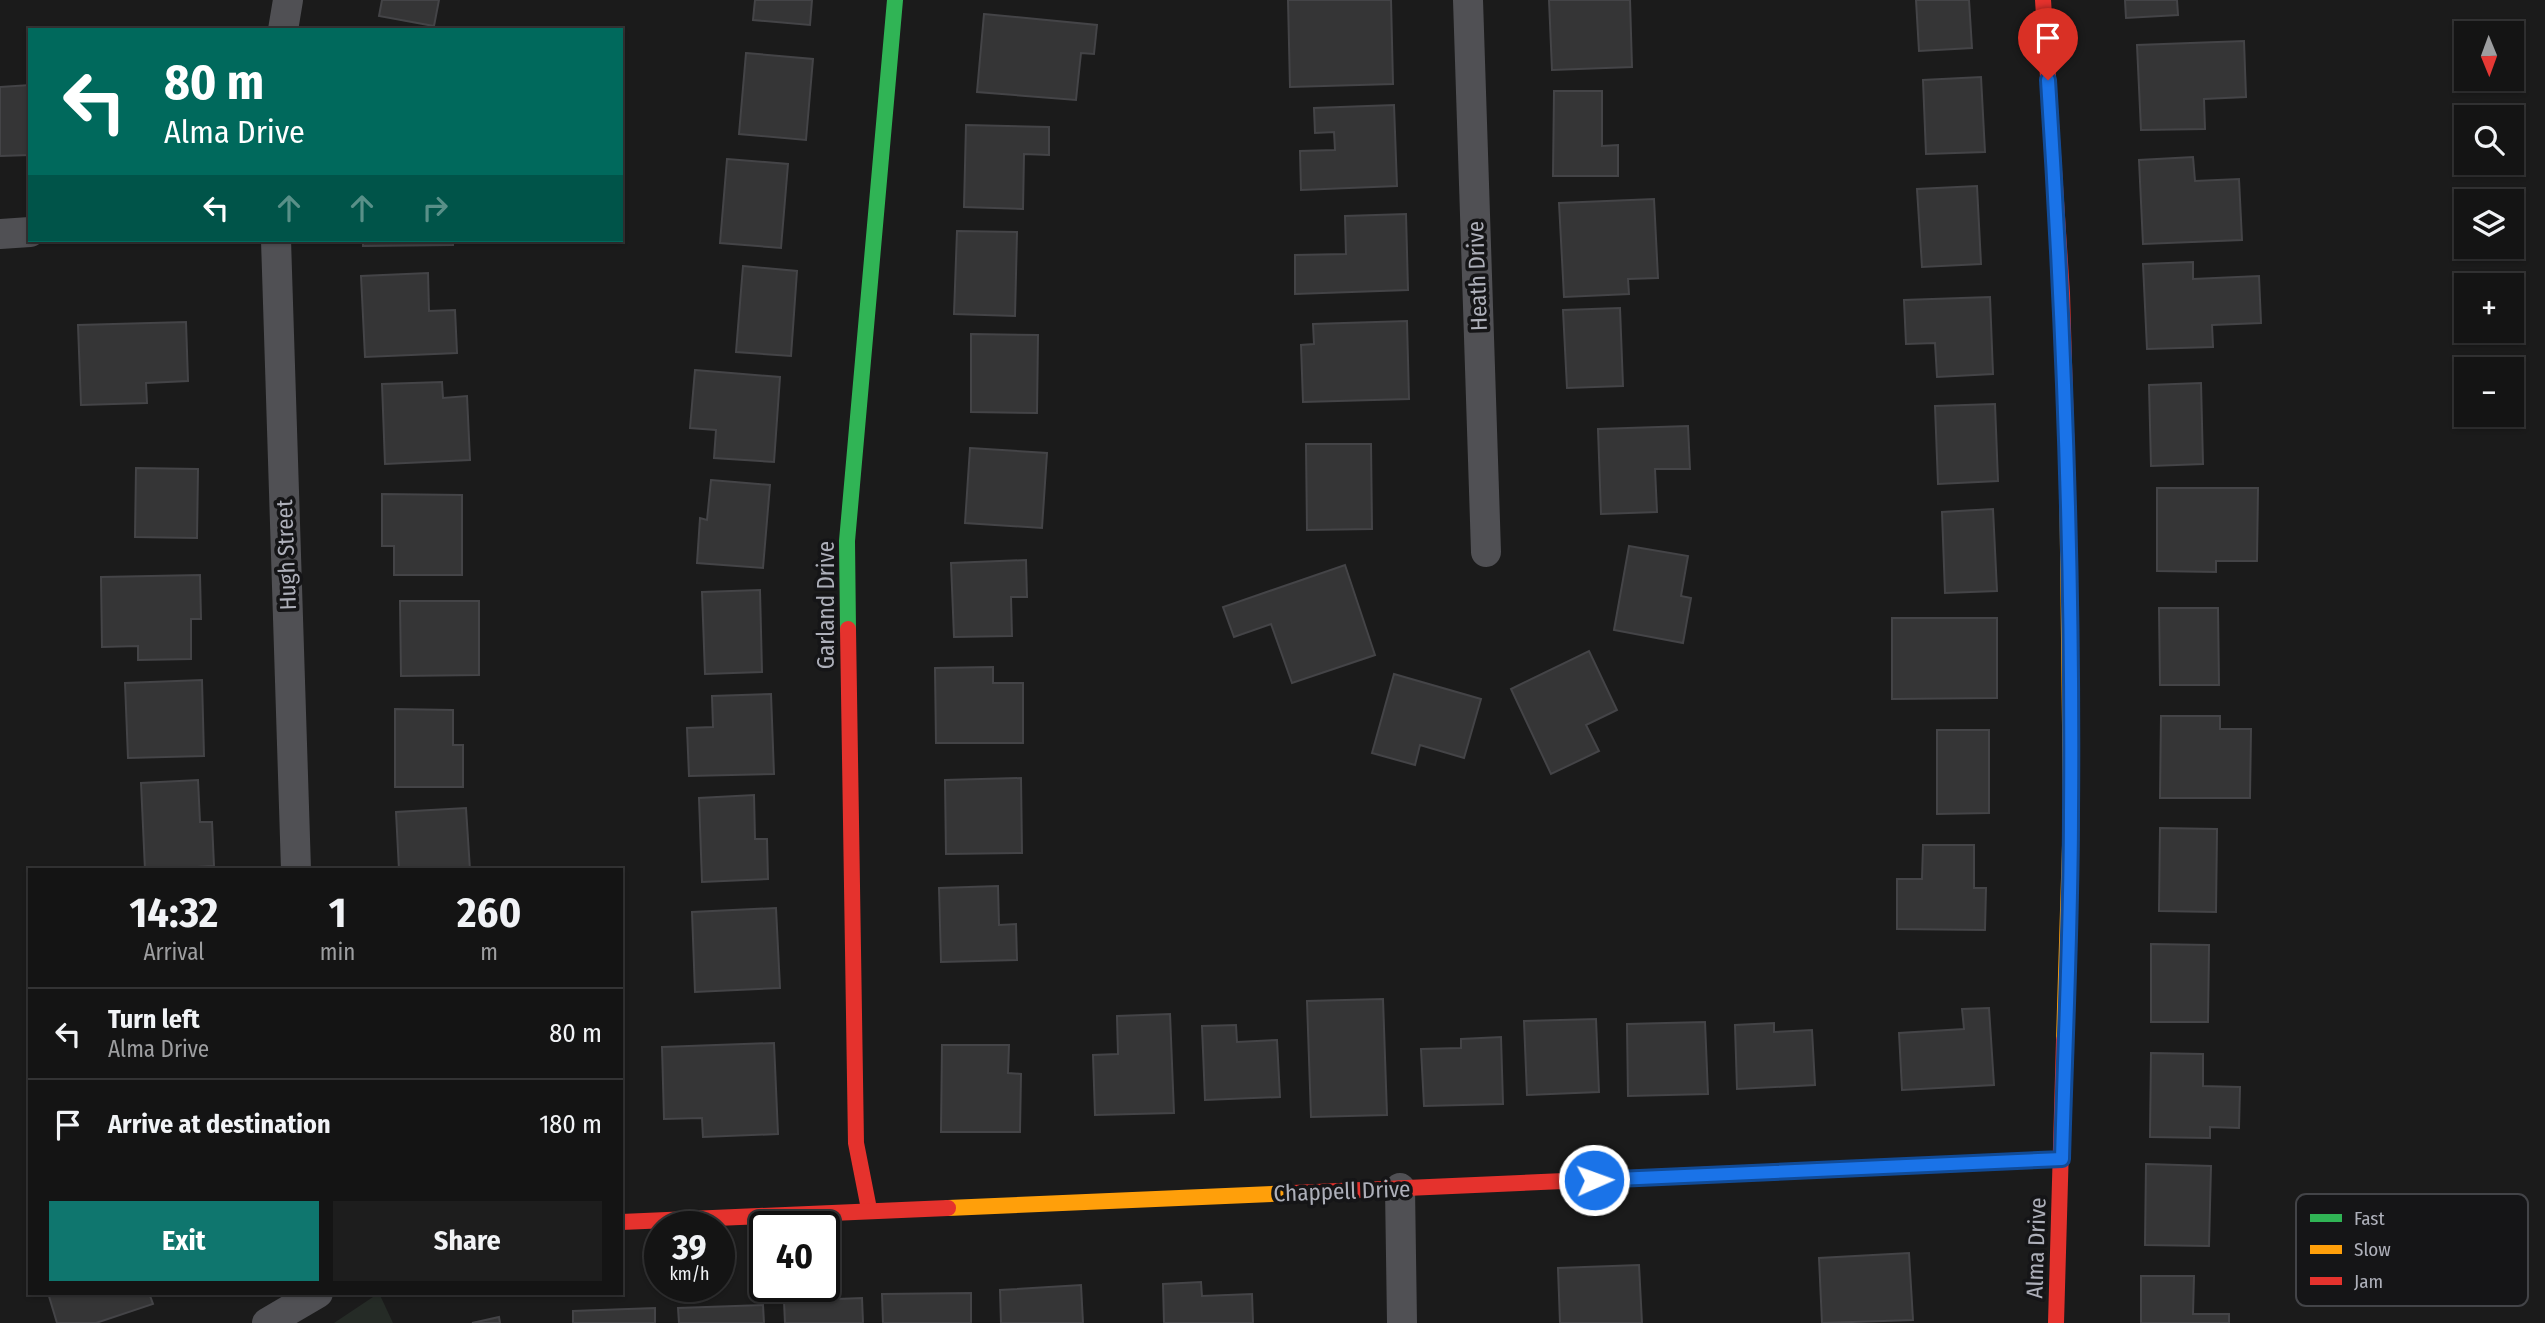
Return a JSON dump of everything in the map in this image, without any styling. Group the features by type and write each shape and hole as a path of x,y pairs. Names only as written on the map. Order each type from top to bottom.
{"street":[{"path":"283,28 288,0"},
{"name":"Garland Drive","path":"869,1209 856,1143 847,541 895,0"},
{"name":"Heath Drive","path":"1468,0 1486,552"},
{"name":"Alma Drive","path":"2043,0 2062,293 2070,543 2071,813 2056,1323"},
{"path":"0,234 28,232"},
{"name":"Hugh Street","path":"276,242 296,868"},
{"name":"Chappell Drive","path":"623,1222 869,1209 2062,1159"},
{"path":"1400,1188 1402,1323"},
{"path":"267,1323 315,1295"}],"shaded area":[{"path":"380,1295 393,1323 334,1323"}],"building":[{"path":"382,0 439,0 434,26 379,16"},
{"path":"755,0 812,0 810,25 753,20"},
{"path":"1288,0 1391,0 1393,84 1290,87"},
{"path":"1549,0 1630,0 1632,67 1552,70"},
{"path":"1916,0 1969,0 1972,48 1919,51"},
{"path":"2125,0 2177,0 2178,15 2126,18"},
{"path":"984,14 1097,25 1094,54 1081,53 1076,100 977,92"},
{"path":"2244,41 2246,97 2204,99 2205,129 2141,130 2137,45"},
{"path":"746,53 813,59 806,140 739,134"},
{"path":"1981,77 1985,152 1926,154 1923,80"},
{"path":"28,85 28,155 0,156 0,87"},
{"path":"1554,91 1602,91 1602,146 1618,145 1618,176 1553,176"},
{"path":"1394,105 1397,186 1301,190 1300,151 1335,150 1334,132 1315,133 1314,108"},
{"path":"966,125 1049,127 1049,155 1024,154 1023,209 964,207"},
{"path":"2193,157 2195,181 2239,179 2242,240 2143,244 2139,160"},
{"path":"727,159 788,164 781,248 720,243"},
{"path":"1977,186 1981,264 1922,267 1917,189"},
{"path":"1654,199 1658,278 1628,279 1629,294 1564,297 1559,203"},
{"path":"1406,214 1408,290 1295,294 1295,255 1346,254 1345,216"},
{"path":"957,231 1017,232 1015,316 954,314"},
{"path":"363,242 453,242 453,245 363,246"},
{"path":"2193,262 2193,279 2259,276 2261,323 2212,325 2213,347 2147,349 2143,264"},
{"path":"743,266 797,271 791,356 736,352"},
{"path":"428,273 429,311 455,310 457,353 365,357 361,276"},
{"path":"1990,297 1993,374 1937,377 1935,343 1906,344 1904,300"},
{"path":"1620,308 1623,386 1567,388 1563,310"},
{"path":"1407,321 1409,399 1303,402 1301,345 1314,344 1313,324"},
{"path":"186,322 188,381 146,383 147,403 81,405 78,325"},
{"path":"971,334 1038,335 1037,413 971,412"},
{"path":"695,370 780,377 774,462 714,458 716,430 690,428"},
{"path":"442,382 443,398 467,396 470,460 385,464 382,384"},
{"path":"2201,383 2203,464 2151,466 2149,385"},
{"path":"1995,404 1998,481 1938,484 1935,406"},
{"path":"1688,426 1690,469 1655,469 1657,512 1601,514 1598,429"},
{"path":"1306,444 1371,444 1372,529 1307,530"},
{"path":"970,448 1047,453 1042,528 965,523"},
{"path":"136,468 198,469 197,538 135,537"},
{"path":"711,480 770,485 763,568 697,563 700,518 707,520"},
{"path":"2157,488 2258,488 2257,561 2216,561 2216,572 2157,571"},
{"path":"382,494 462,495 462,575 394,575 394,546 382,546"},
{"path":"1993,509 1997,591 1945,593 1942,512"},
{"path":"1629,546 1688,556 1681,596 1691,598 1683,643 1614,630"},
{"path":"1026,560 1027,597 1011,597 1012,636 954,637 951,563"},
{"path":"1345,565 1375,655 1292,683 1271,624 1234,637 1223,607"},
{"path":"200,575 201,619 191,619 191,659 138,660 138,646 102,647 101,577"},
{"path":"760,590 762,672 705,674 702,592"},
{"path":"400,601 479,601 479,675 401,676"},
{"path":"2159,608 2218,608 2219,685 2160,685"},
{"path":"1892,618 1997,618 1997,698 1892,699"},
{"path":"1589,651 1617,710 1586,725 1599,751 1551,774 1511,689"},
{"path":"993,667 993,683 1023,683 1023,743 936,743 935,668"},
{"path":"1394,674 1481,699 1464,758 1420,745 1415,765 1372,753"},
{"path":"202,680 204,756 128,758 125,683"},
{"path":"771,694 774,774 689,776 687,728 713,727 712,696"},
{"path":"395,709 453,710 453,745 463,745 463,787 395,787"},
{"path":"2161,716 2220,716 2220,729 2251,729 2250,798 2160,798"},
{"path":"1937,730 1989,730 1989,813 1937,814"},
{"path":"1021,778 1022,853 946,854 945,780"},
{"path":"198,780 200,822 212,822 214,866 145,868 141,783"},
{"path":"754,795 755,839 767,839 768,879 702,882 699,798"},
{"path":"466,808 470,868 399,868 396,812"},
{"path":"2160,828 2217,829 2216,912 2159,911"},
{"path":"1923,845 1974,845 1974,888 1986,888 1985,930 1897,929 1897,879 1922,879"},
{"path":"998,886 999,925 1016,924 1017,960 941,962 939,888"},
{"path":"776,908 780,988 695,992 692,912"},
{"path":"2151,944 2209,945 2208,1022 2151,1022"},
{"path":"1383,999 1387,1115 1311,1117 1307,1001"},
{"path":"1989,1008 1994,1085 1902,1090 1899,1033 1964,1029 1962,1009"},
{"path":"1170,1014 1174,1113 1095,1115 1093,1055 1118,1054 1117,1016"},
{"path":"1596,1019 1599,1092 1527,1095 1524,1021"},
{"path":"1705,1022 1708,1094 1628,1096 1627,1024"},
{"path":"1774,1023 1774,1032 1812,1030 1815,1085 1737,1089 1735,1025"},
{"path":"1236,1025 1237,1042 1277,1040 1280,1097 1205,1100 1202,1026"},
{"path":"1501,1037 1503,1104 1424,1106 1421,1049 1461,1048 1461,1039"},
{"path":"774,1043 778,1134 703,1137 702,1118 664,1119 662,1047"},
{"path":"942,1045 1009,1045 1008,1073 1021,1074 1020,1132 941,1132"},
{"path":"2151,1053 2203,1054 2203,1086 2240,1087 2239,1128 2210,1127 2210,1138 2150,1137"},
{"path":"2146,1164 2211,1166 2209,1246 2145,1245"},
{"path":"1909,1253 1913,1320 1822,1323 1819,1258"},
{"path":"1639,1265 1642,1323 1560,1323 1558,1268"},
{"path":"2141,1276 2194,1276 2193,1314 2229,1314 2229,1323 2141,1323"},
{"path":"1201,1282 1202,1296 1252,1294 1253,1323 1164,1323 1163,1284"},
{"path":"1081,1285 1083,1323 1001,1323 1000,1290"},
{"path":"971,1293 971,1323 883,1323 882,1294"},
{"path":"49,1295 150,1295 153,1304 96,1323 57,1323"},
{"path":"862,1298 863,1323 785,1323 784,1302 840,1302 840,1299"},
{"path":"763,1305 764,1323 679,1323 678,1308"},
{"path":"655,1308 655,1323 573,1323 573,1311"},
{"path":"499,1317 500,1323 472,1323"}],"traffic: fast":[{"path":"848,629 847,541 895,0"}],"traffic: slow":[{"path":"2064,1040 2071,813 2067,466"},
{"path":"1862,1168 2062,1159"},
{"path":"948,1208 1293,1193"}],"traffic: jam":[{"path":"2043,0 2062,293 2067,466"},
{"path":"848,629 856,1143 869,1209"},
{"path":"2056,1323 2064,1040"},
{"path":"1293,1193 1862,1168"},
{"path":"623,1222 948,1208"}],"route":[{"path":"1594,1180 2062,1159 2071,813 2070,543 2062,293 2048,80"}]}
